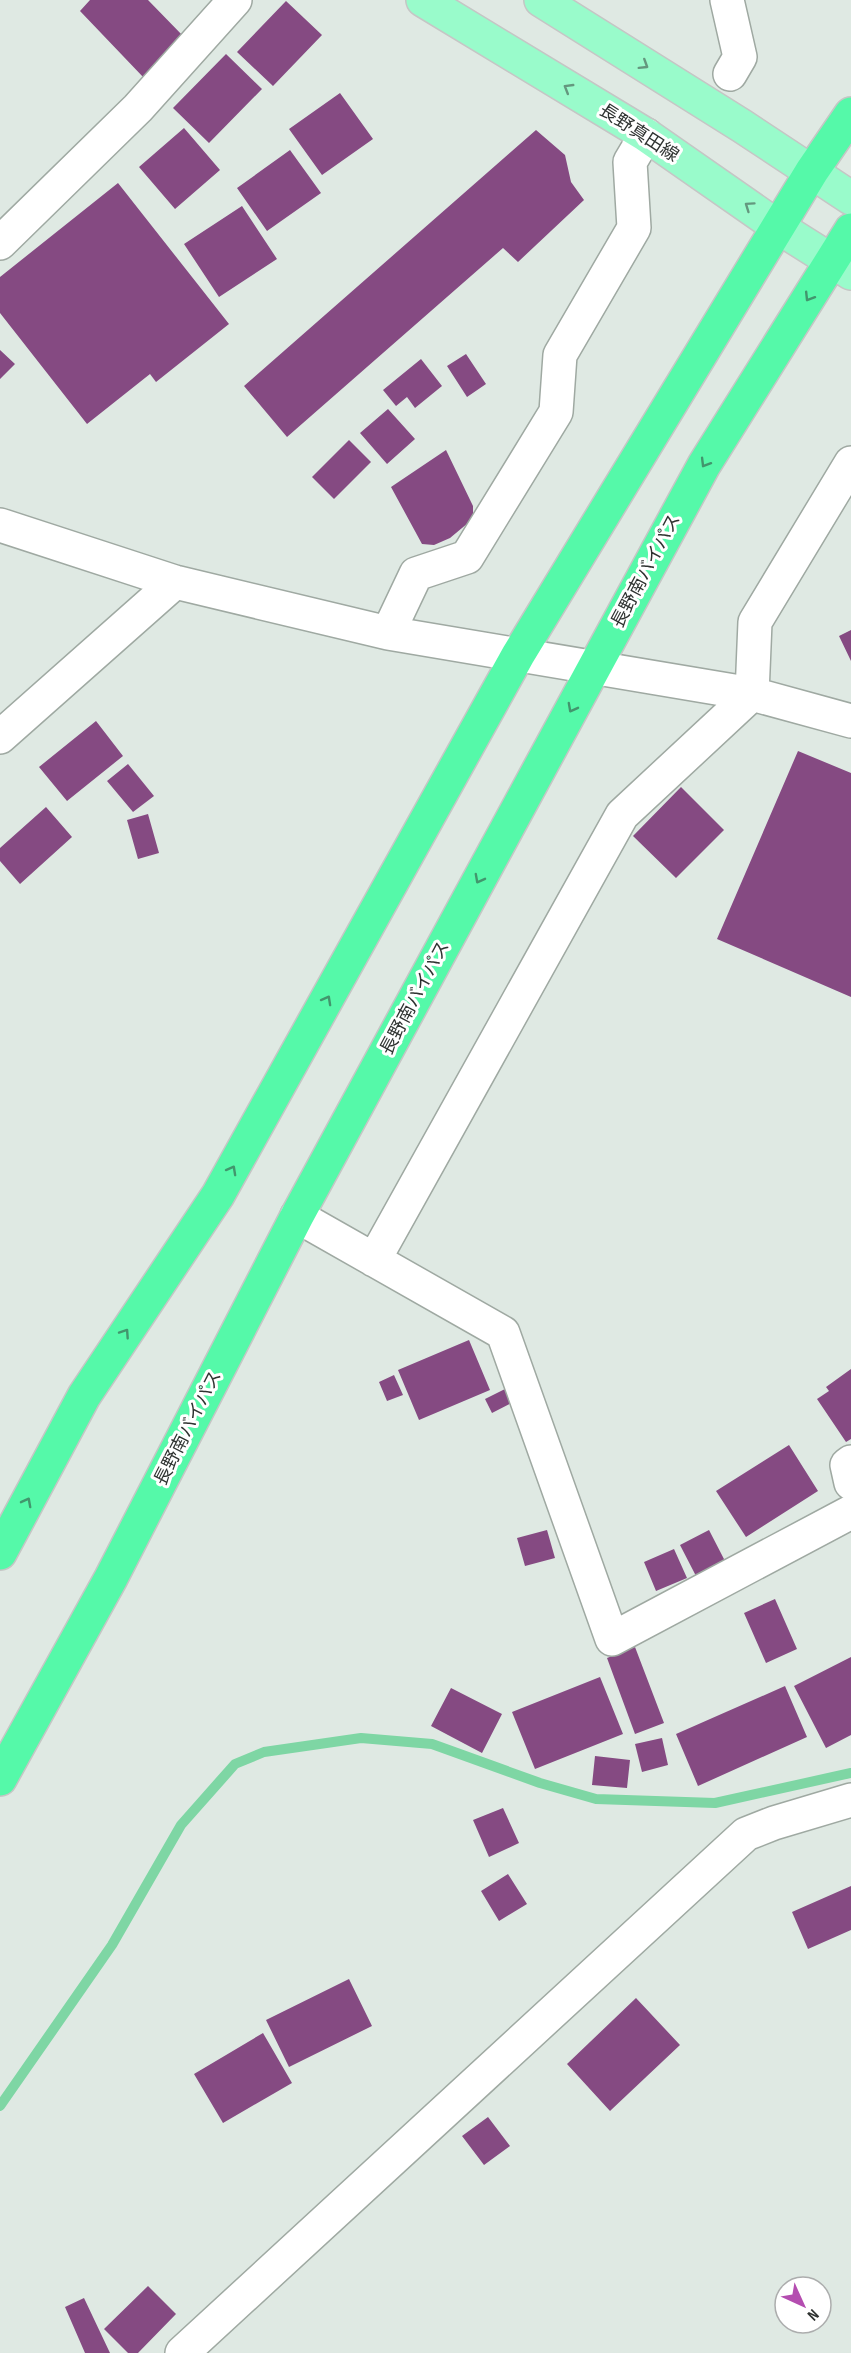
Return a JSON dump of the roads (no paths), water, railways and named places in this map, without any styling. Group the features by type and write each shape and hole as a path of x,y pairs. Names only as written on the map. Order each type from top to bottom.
{"highway":[{"path":"0,1553 84,1396 218,1195 518,655 812,171 851,114"},
{"name":"長野南バイパス","path":"0,1779 111,1578 297,1216 704,465 841,266 851,230"}],"main road":[{"name":"長野真田線","path":"423,0 646,135 778,227 841,266"},
{"path":"541,0 851,198"}],"street":[{"path":"0,243 138,108 235,0"},
{"path":"727,0 740,57 730,74"},
{"path":"388,633 416,574 467,557 556,412 560,355 634,228 630,162 646,135"},
{"path":"374,1260 622,815 752,694 755,622 851,463"},
{"path":"0,525 175,582 388,633 752,694 851,721"},
{"path":"0,737 175,582"},
{"path":"297,1216 503,1333 612,1639 851,1512"},
{"path":"851,1462 846,1465 851,1483"},
{"path":"182,2353 746,1834 774,1823 851,1800"}],"waterway":[{"path":"0,2106 112,1945 181,1825 235,1764 264,1752 361,1738 432,1744 540,1783 596,1799 715,1803 851,1773"}]}
